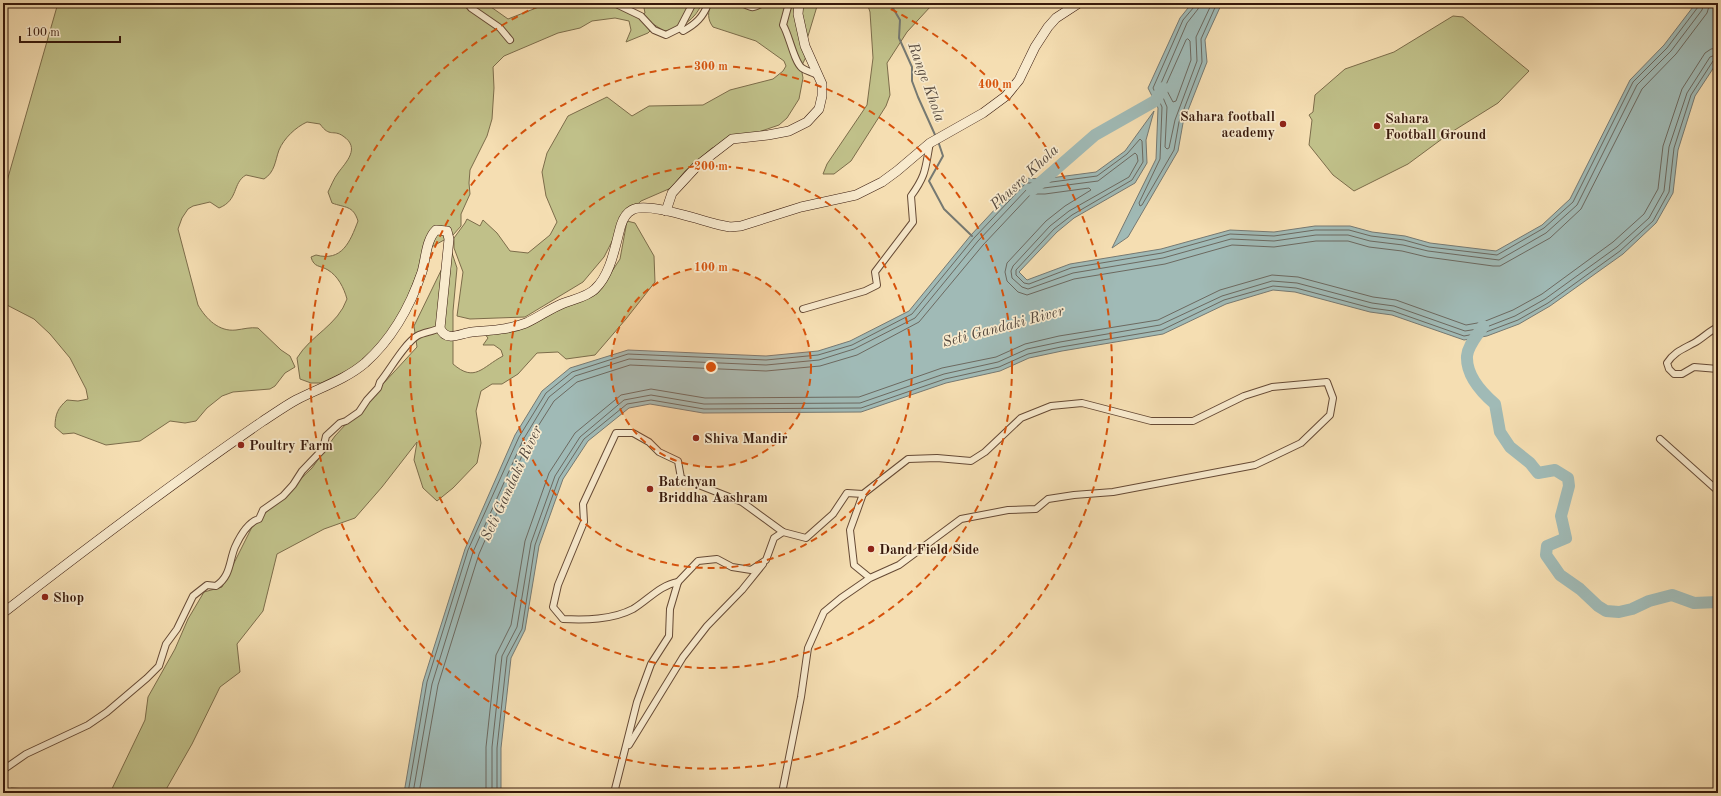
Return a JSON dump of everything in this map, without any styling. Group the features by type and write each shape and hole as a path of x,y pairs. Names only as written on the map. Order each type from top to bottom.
{"main road":[{"path":"666,211 672,193 682,182 698,166 732,139 789,131 808,122 819,109 822,96 822,84 805,46 798,14 799,3"},
{"path":"3,613 148,502 229,445 287,406 349,374 364,363 388,339 400,322 418,283 430,238 433,233 440,229 447,231 449,239 440,328 445,336 450,337 471,332 507,329 528,322 549,310 587,295 593,291 604,278 621,225 628,213 639,208 652,207 730,227 741,226 801,207 856,195 865,191 897,171 930,142 970,121 1006,96 1019,80 1035,47 1048,27 1056,18 1078,3"}],"street":[{"path":"467,3 471,8 500,28 510,40"},
{"path":"614,3 641,16 654,30 666,35 680,28 693,3"},
{"path":"680,28 683,31 693,25 704,14 708,4 711,3"},
{"path":"742,3 750,8 763,3"},
{"path":"789,3 783,25 787,32 788,40 801,67 817,75"},
{"path":"803,309 865,291 877,285 875,272 912,222 911,196 921,182 927,164 930,142"},
{"path":"1718,327 1681,349 1671,357 1667,363 1669,369 1674,374 1682,374 1694,367 1718,369"},
{"path":"3,770 26,754 88,725 107,712 159,666 166,644 177,629 193,596 208,585 216,586 220,583 227,573 235,547 252,521 259,518 263,510 283,496 302,471 323,448 326,436 340,423 346,421 359,412 412,341 424,332 431,332 440,328"},
{"path":"782,793 801,697 808,648 816,627 824,612 841,598 870,578 899,565 961,519 1008,510 1036,509 1048,500 1074,495 1113,492 1255,464 1300,443 1330,415 1333,398 1327,382 1272,387 1244,396 1193,421 1151,422 1082,403 1051,406 1021,418 984,452 971,461 937,458 908,459 863,494 850,530 854,565 870,578"},
{"path":"678,582 669,584 634,609 620,614 583,620 562,619 553,607 558,585 584,522 583,504 616,433 633,433 649,442 659,452 678,461 681,478 742,502 783,532 806,538 833,514 847,493 863,494"},
{"path":"1660,439 1718,491"},
{"path":"626,750 683,657 707,626 742,590 766,560 774,538 783,532"},
{"path":"614,793 637,702 649,670 669,636 670,609 678,582 698,561 717,559 732,567 751,570 766,560"}],"green space":[{"path":"58,3 494,3 491,7 508,19 549,3 611,3 640,18 651,30 648,33 626,42 631,30 629,21 615,18 592,21 580,28 558,33 504,56 493,67 494,88 492,119 487,136 470,170 470,194 461,214 461,226 453,235 426,250 403,309 391,329 373,351 355,367 321,383 311,383 300,379 297,358 309,343 337,316 347,299 338,279 328,270 316,265 312,261 311,257 316,255 332,256 339,253 348,243 358,221 354,212 348,208 332,203 328,192 335,177 350,155 351,145 348,141 340,134 326,131 320,124 307,122 287,137 279,150 273,170 264,179 246,175 239,182 230,201 219,208 210,202 193,206 188,209 182,218 178,229 198,305 201,310 209,320 224,329 236,330 258,328 281,350 290,356 295,367 285,373 275,386 270,389 233,392 222,396 207,408 196,421 185,423 170,421 140,441 106,445 74,433 63,434 55,427 56,415 61,406 67,400 78,401 88,399 86,389 70,358 50,334 34,319 3,303 3,195"},
{"path":"643,3 702,3 696,14 687,22 676,28 664,31 642,15 645,13"},
{"path":"711,3 818,3 805,46 806,57 801,67 803,78 799,99 787,118 779,125 712,148 685,171 671,188 641,201 625,216 604,257 583,282 525,317 470,319 457,316 463,272 454,248 454,238 467,219 480,226 483,220 497,233 510,251 528,253 550,235 557,222 546,196 542,172 547,153 568,116 607,97 632,116 649,106 703,105 730,90 773,79 783,71 786,66 784,61 756,41 713,27 709,15"},
{"path":"867,3 956,3 931,6 907,32 887,63 890,95 886,106 851,161 834,174 823,174 827,164 867,105 873,58 870,12"},
{"path":"1453,16 1463,17 1529,71 1498,103 1450,133 1408,164 1354,191 1333,175 1309,145 1312,120 1309,115 1313,112 1315,95 1345,69 1394,52"},
{"path":"627,221 635,223 654,256 655,282 595,355 566,359 558,352 537,353 518,374 502,384 492,384 481,391 476,411 481,443 477,463 453,488 437,501 423,488 414,460 417,442 382,487 355,518 324,529 277,554 263,611 237,644 240,672 220,687 192,744 164,793 110,793 145,720 148,697 175,649 188,619 204,592 222,587 253,525 312,468 335,436 417,347 414,326 451,250 457,268 453,311 453,364 461,370 473,373 503,356 501,350 494,345 483,345 488,338 483,332 521,328 543,313 597,294 620,259"},
{"path":"11,788 69,791 73,793 3,793"}],"water":[{"path":"1192,3 1222,3 1205,40 1207,62 1183,123 1178,151 1128,237 1112,248 1156,159 1158,108 1148,88 1180,18"},
{"name":"Seti Gandaki River","path":"1696,3 1718,3 1718,61 1695,96 1678,150 1673,193 1656,223 1623,254 1550,306 1519,324 1487,336 1464,340 1392,315 1370,312 1295,292 1273,290 1226,304 1163,334 1029,358 1000,371 946,383 861,412 703,413 650,404 629,408 588,441 563,479 539,546 525,630 511,658 501,748 501,793 404,793 423,682 465,549 515,435 542,391 570,368 628,350 766,356 818,351 850,341 909,311 971,235 1024,178 1043,179 1096,172 1125,151 1154,111 1146,140 1147,163 1135,183 1074,218 1057,232 1019,272 1027,280 1070,264 1161,249 1230,230 1274,232 1315,226 1350,226 1372,232 1405,236 1430,243 1496,251 1542,225 1570,199 1630,80 1664,45"}],"waterway":[{"name":"Range Khola","path":"890,3 900,20 899,38 912,67 912,81 936,137"},
{"name":"Phusre Khola","path":"1032,190 1095,135 1155,101 1163,88"},
{"name":"Range Khola","path":"938,141 943,156 929,181 944,209 972,236"},
{"path":"1483,326 1469,348 1467,363 1475,383 1495,404 1500,432 1510,447 1530,463 1538,473 1555,470 1568,478 1569,486 1561,516 1566,538 1547,546 1546,555 1560,575 1580,589 1598,606 1606,611 1619,612 1632,609 1649,601 1672,595 1694,603 1718,602"}],"place":[{"name":"Sahara football academy","path":"1283,124"},
{"name":"Sahara Football Ground","path":"1377,126"},
{"name":"Shiva Mandir","path":"696,438"},
{"name":"Poultry Farm","path":"241,445"},
{"name":"Batchyan Briddha Aashram","path":"650,489"},
{"name":"Dand Field Side","path":"871,549"},
{"name":"Shop","path":"45,597"}]}
